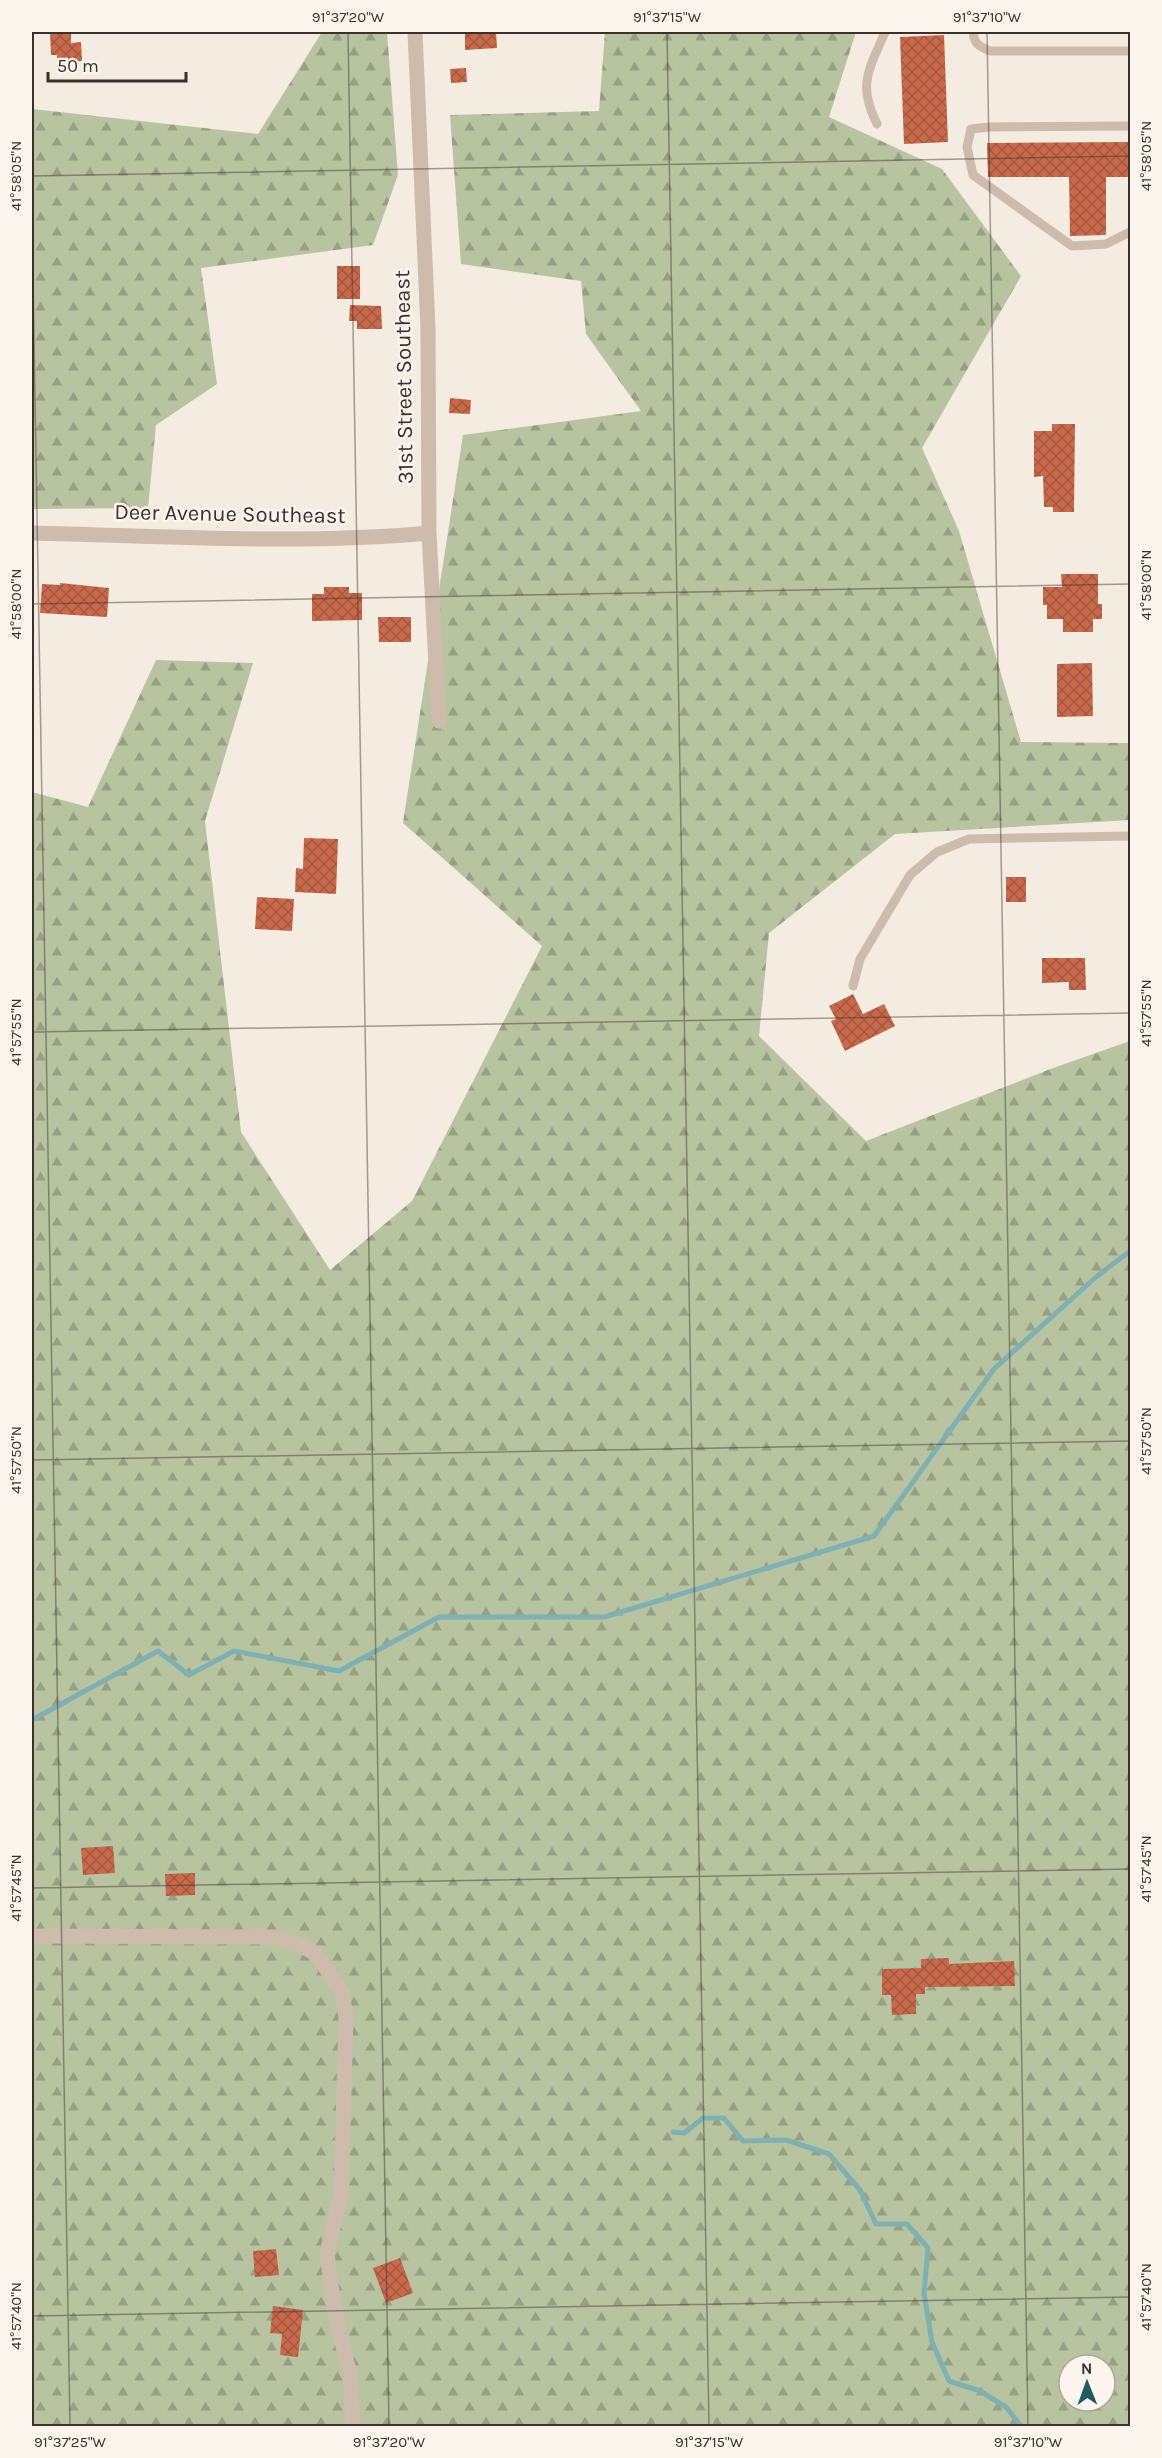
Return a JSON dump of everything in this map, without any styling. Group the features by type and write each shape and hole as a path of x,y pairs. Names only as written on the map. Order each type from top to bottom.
{"street":[{"name":"31st Street Southeast","path":"415,32 428,329 429,532 439,721"},
{"name":"Deer Avenue Southeast","path":"32,533 247,538 375,537 429,532"},
{"path":"32,1936 274,1937 298,1944 316,1954 342,1992 345,2017 341,2195 327,2253 334,2308 350,2375 353,2427"}],"lane":[{"path":"877,124 869,107 865,90 870,69 885,32"},
{"path":"973,32 974,41 978,46 990,51 1131,51"},
{"path":"1131,126 971,129 967,147 973,175 1072,246 1106,244 1131,232"},
{"path":"853,986 860,959 910,874 937,852 969,839 1131,836"}],"green space":[{"path":"322,32 387,32 398,175 373,245 201,268 217,384 156,425 148,508 32,509 32,109 258,134"},
{"path":"605,32 856,32 829,117 942,169 1021,276 922,448 959,531 1021,742 1130,743 1130,820 895,834 769,933 759,1036 866,1141 1053,1068 1130,1041 1130,2426 32,2426 32,792 88,807 156,660 253,663 205,821 241,1132 330,1270 412,1201 542,946 403,823 463,435 641,411 586,334 581,281 461,264 450,115 599,111"}],"building":[{"path":"50,32 71,32 71,43 81,42 82,61 57,63 57,55 51,55"},
{"path":"465,32 496,32 497,48 465,50"},
{"path":"944,35 948,142 904,144 900,37"},
{"path":"466,68 467,82 451,83 450,69"},
{"path":"1131,142 1131,177 1106,177 1106,235 1070,236 1069,177 988,177 987,143"},
{"path":"337,266 360,266 360,299 337,299"},
{"path":"350,305 381,306 382,329 357,329 357,321 349,321"},
{"path":"450,398 471,400 470,414 449,413"},
{"path":"1052,424 1075,424 1074,512 1053,512 1053,507 1044,507 1043,476 1034,477 1034,431 1052,431"},
{"path":"1061,574 1098,574 1098,604 1102,604 1102,619 1093,619 1093,632 1063,632 1063,619 1047,619 1047,605 1043,605 1043,587 1062,587"},
{"path":"60,583 109,588 107,617 40,613 42,584 60,585"},
{"path":"324,587 349,587 349,593 362,593 362,620 312,621 312,594 324,594"},
{"path":"378,617 411,617 411,642 379,642"},
{"path":"1092,663 1093,716 1057,717 1057,664"},
{"path":"304,838 338,839 336,894 295,892 296,868 303,869"},
{"path":"1006,877 1026,877 1026,902 1006,902"},
{"path":"257,897 294,899 292,931 255,929"},
{"path":"1042,958 1085,958 1086,990 1069,990 1069,982 1042,983"},
{"path":"853,994 863,1014 884,1004 895,1026 845,1051 831,1021 836,1019 829,1006"},
{"path":"113,1846 115,1873 83,1875 81,1848"},
{"path":"195,1873 195,1895 166,1896 165,1874"},
{"path":"949,1958 949,1964 1014,1961 1015,1986 925,1987 925,1994 916,1994 916,2014 892,2015 891,1995 882,1995 882,1969 921,1968 921,1959"},
{"path":"276,2249 279,2275 255,2277 253,2251"},
{"path":"400,2258 413,2293 386,2303 373,2268"},
{"path":"273,2306 303,2310 298,2357 280,2355 282,2334 270,2333"}],"waterway":[{"path":"32,1720 158,1651 189,1675 234,1651 339,1671 439,1617 604,1617 874,1536 994,1369 1096,1277 1130,1251"},
{"path":"673,2132 684,2133 703,2118 724,2118 743,2141 786,2140 829,2154 860,2190 876,2224 907,2224 928,2248 924,2293 932,2342 949,2381 980,2391 1006,2407 1021,2426"}]}
